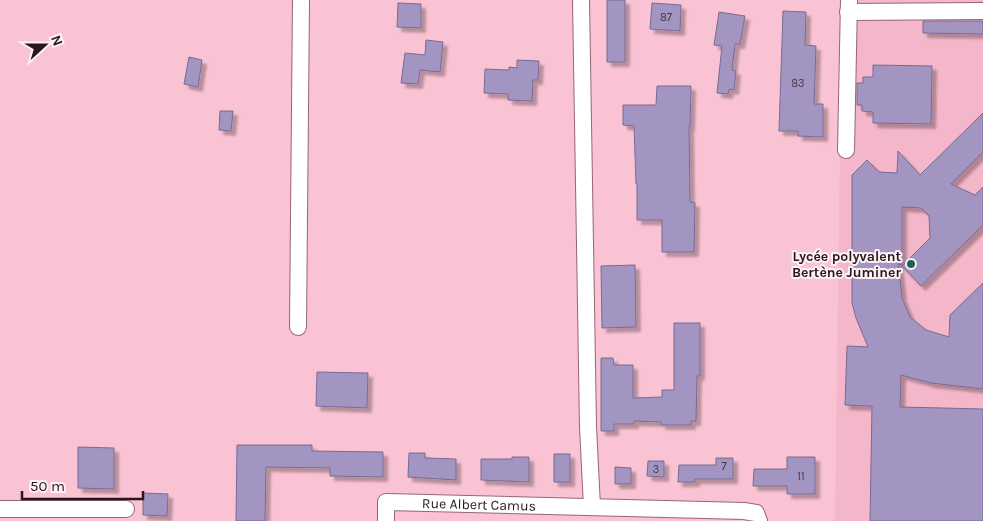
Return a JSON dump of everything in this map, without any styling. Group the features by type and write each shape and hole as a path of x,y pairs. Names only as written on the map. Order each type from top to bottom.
{"street":[{"path":"298,327 301,0"},
{"path":"581,0 588,427 592,507 744,511 756,513 759,521"},
{"path":"846,150 849,6 983,11"},
{"name":"Rue Albert Camus","path":"386,521 386,502 592,507"},
{"path":"0,509 126,509"}],"shaded area":[{"name":"Lycée polyvalent Bertène Juminer","path":"842,0 983,0 983,521 835,521"}],"building":[{"path":"607,0 625,0 625,62 607,62"},
{"path":"398,3 421,4 421,28 397,27"},
{"path":"652,3 681,5 680,31 650,29"},
{"path":"783,11 806,12 805,45 816,46 814,104 823,104 823,137 798,136 798,131 779,131"},
{"path":"719,12 745,16 740,44 735,44 732,70 736,71 734,90 729,89 728,94 717,93 722,46 714,45"},
{"path":"923,21 983,21 983,34 923,33"},
{"path":"426,40 443,42 440,72 420,70 418,84 401,83 405,53 425,55"},
{"path":"189,57 202,60 198,87 184,84"},
{"path":"517,60 539,61 538,80 533,80 532,101 508,100 508,94 484,93 485,69 509,70 509,67 517,68"},
{"path":"873,65 932,66 931,124 873,123 873,112 862,111 862,105 857,105 857,83 863,83 863,77 873,77"},
{"path":"657,86 691,86 689,127 690,202 695,203 694,252 662,252 662,220 637,220 634,126 623,125 623,105 656,105"},
{"path":"220,111 233,111 231,131 219,130"},
{"path":"983,113 983,152 951,184 975,195 983,187 983,225 921,286 898,262 902,298 910,317 926,330 949,337 950,315 983,283 983,389 931,383 901,375 900,407 983,409 983,521 870,521 872,406 845,405 847,346 868,347 852,303 852,175 867,160 879,172 897,173 898,151 920,175","holes":["902,207 921,208 929,216 930,238 902,266"]},
{"path":"635,265 636,327 602,328 601,266"},
{"path":"674,323 700,323 700,376 697,376 696,421 691,421 691,425 661,425 661,422 634,421 634,424 614,424 614,431 601,431 601,358 613,358 614,365 633,365 633,398 662,397 662,390 674,390"},
{"path":"317,372 368,373 367,408 316,406"},
{"path":"237,445 312,445 312,451 383,452 383,477 330,476 330,468 266,467 265,521 236,521"},
{"path":"78,447 114,448 114,489 78,488"},
{"path":"409,453 425,453 425,458 456,459 456,480 408,477"},
{"path":"554,454 570,454 570,482 554,482"},
{"path":"512,457 529,457 529,482 481,480 481,459 512,459"},
{"path":"787,457 815,457 815,494 787,494 787,486 753,486 754,469 787,469"},
{"path":"716,458 733,458 733,479 695,479 695,482 678,482 679,465 716,465"},
{"path":"648,461 664,461 664,477 647,476"},
{"path":"615,467 631,468 631,484 615,484"},
{"path":"143,493 168,494 167,516 143,515"}],"place":[{"name":"Lycée polyvalent Bertène Juminer","path":"911,264"}]}
